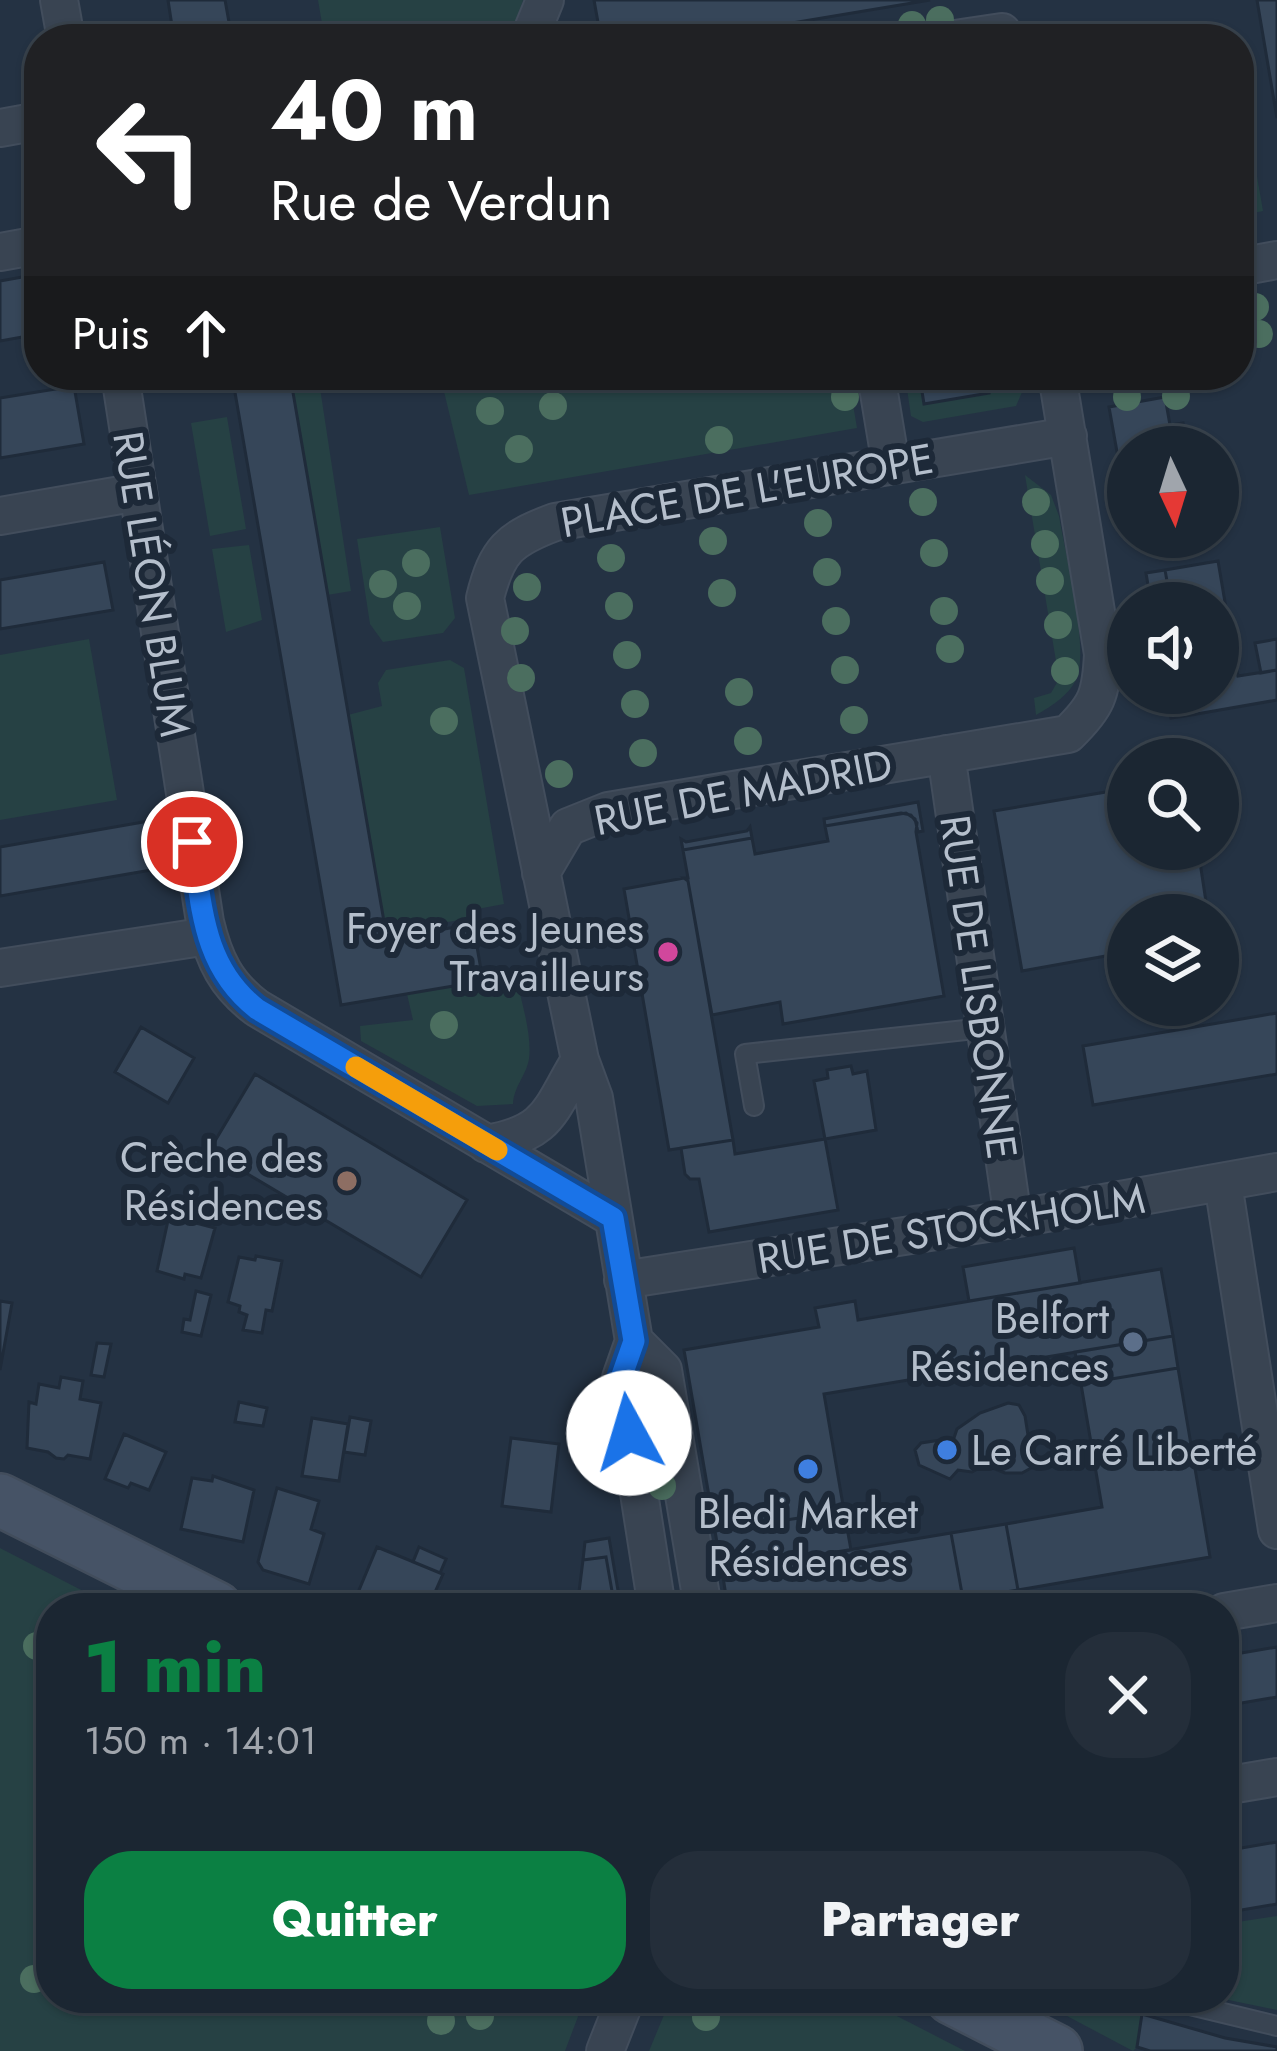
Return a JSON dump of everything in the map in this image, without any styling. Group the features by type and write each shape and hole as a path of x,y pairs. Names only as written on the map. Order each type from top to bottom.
{"street":[{"name":"RUE LÉON BLUM","path":"122,390 208,935 217,964 234,991 257,1009 613,1218"},
{"path":"878,390 891,465"},
{"path":"946,754 1068,734 1094,709 1102,686 1103,655 1060,390"},
{"name":"PLACE DE L'EUROPE","path":"541,874 484,598 494,561 521,535 555,521 1068,436"},
{"path":"0,516 138,492"},
{"name":"RUE DE MADRID","path":"541,874 568,827 608,812 946,754"},
{"name":"RUE DE LISBONNE","path":"946,754 1013,1220"},
{"path":"518,758 539,789 569,806 608,812"},
{"path":"541,874 580,1060 594,1098 634,1341 621,1378 655,1593"},
{"path":"0,968 208,935"},
{"path":"486,1144 513,1139 541,1125 580,1060"},
{"name":"RUE DE STOCKHOLM","path":"623,1280 1013,1220 1277,1172"},
{"path":"1223,1183 1277,1530"},
{"path":"634,1341 663,1370 700,1593"},
{"path":"0,1500 187,1593"},
{"path":"1239,1609 1277,1603"},
{"path":"1239,1783 1277,1777"},
{"path":"604,2051 620,2013"},
{"path":"981,2013 1056,2051"}],"lane":[{"path":"754,1106 745,1054 984,1028"},
{"path":"1223,2013 1277,2026"}],"green space":[{"path":"318,0 523,0 516,24 322,24"},
{"path":"1254,159 1263,211 1254,213"},
{"path":"293,390 320,390 351,591 327,595"},
{"path":"444,390 851,390 857,428 469,495"},
{"path":"907,390 922,390 924,403 953,390 1023,390 1016,406 923,422 911,416"},
{"path":"227,417 246,529 210,536 191,423"},
{"path":"1025,475 1051,495 1059,516 1080,644 1074,683 1036,715 1034,698 1051,693 1059,679"},
{"path":"440,527 455,618 443,633 383,642 370,624 357,539"},
{"path":"249,545 262,620 226,632 212,549"},
{"path":"89,639 117,800 0,820 0,655"},
{"path":"450,660 464,668 504,904 472,910 472,918 386,932 348,715 382,706 378,683 386,670"},
{"path":"483,981 517,981 530,1050 513,1104 477,1106 361,1041 360,1026 413,1020 407,994"},
{"path":"0,1548 87,1593 36,1593 36,2013 579,2013 565,2051 0,2051"},
{"path":"1277,1916 1277,2010 1239,2002 1239,1922"},
{"path":"665,2013 891,2013 965,2051 649,2051"},
{"path":"1061,2013 1143,2013 1133,2051"}],"building":[{"path":"168,0 225,0 229,24 172,24"},
{"path":"594,0 930,0 786,24 598,24"},
{"path":"1257,0 1277,0 1277,118"},
{"path":"24,277 24,337 0,341 0,281"},
{"path":"75,390 84,444 0,458 0,398"},
{"path":"235,390 293,390 387,939 473,924 483,981 341,1005"},
{"path":"922,390 988,390 989,393 924,404"},
{"path":"1165,397 1170,425 1184,426 1112,426 1109,407"},
{"path":"1218,561 1222,582 1167,582 1165,570"},
{"path":"104,562 113,610 0,629 0,580"},
{"path":"1165,570 1167,582 1148,582 1146,573"},
{"path":"1277,639 1277,670 1261,673 1255,643"},
{"path":"1277,670 1277,700 1239,707 1239,676"},
{"path":"1106,792 1107,870 1201,870 1205,894 1107,894 1107,956 1022,971 994,811"},
{"path":"918,802 923,831 918,832 915,819 906,813 825,826 824,819"},
{"path":"911,815 917,823 944,996 783,1024 780,1002 712,1015 684,878 688,878 683,850 752,838 755,854 828,841 825,826"},
{"path":"149,821 157,869 0,896 0,847"},
{"path":"750,827 752,838 683,850 681,839 686,842"},
{"name":"Foyer des Jeunes Travailleurs","path":"684,878 733,1140 669,1150 624,889"},
{"path":"1277,1013 1277,1074 1093,1105 1083,1046 1201,1026 1239,1026 1239,1019"},
{"path":"141,1027 194,1058 168,1103 115,1072"},
{"path":"851,1066 853,1074 867,1071 876,1130 825,1139 814,1081 828,1078 827,1070"},
{"name":"Crèche des Résidences","path":"255,1074 467,1200 421,1277 209,1151"},
{"path":"825,1139 838,1210 709,1232 699,1179 685,1174 681,1148 733,1140 735,1154"},
{"path":"169,1216 215,1228 201,1278 185,1274 184,1279 157,1271"},
{"path":"1074,1248 1080,1283 969,1301 963,1267"},
{"path":"256,1256 282,1261 272,1311 266,1310 262,1333 243,1330 247,1315 228,1302 239,1257 255,1260"},
{"path":"1161,1269 1173,1336 824,1394 844,1511 715,1531 684,1350 819,1327 815,1308 855,1301 858,1320"},
{"path":"196,1291 211,1295 201,1336 182,1332 184,1319 190,1320"},
{"path":"0,1301 12,1303 0,1370"},
{"path":"1173,1336 1178,1368 1081,1384 1075,1352"},
{"path":"97,1343 111,1344 104,1377 91,1375"},
{"path":"1178,1368 1210,1557 1018,1590 1006,1524 1102,1507 1081,1384"},
{"path":"61,1377 83,1381 80,1399 101,1403 90,1459 56,1458 27,1448 29,1402 36,1404 39,1384 59,1388"},
{"path":"239,1402 267,1408 263,1426 235,1422"},
{"path":"1008,1403 1019,1405 1025,1416 1033,1467 1005,1473 985,1465 972,1472 958,1470 950,1479 919,1465 915,1450 921,1443 954,1438 957,1429 980,1413"},
{"path":"350,1417 371,1421 365,1455 344,1452"},
{"path":"312,1418 348,1424 339,1481 302,1476"},
{"path":"124,1434 166,1452 149,1490 105,1479"},
{"path":"511,1438 559,1444 551,1512 502,1506"},
{"path":"213,1476 254,1490 243,1542 181,1529 192,1478 212,1481"},
{"path":"277,1488 319,1501 311,1529 324,1534 309,1584 263,1570 258,1562"},
{"path":"844,1511 851,1550 722,1571 715,1531"},
{"path":"1006,1524 1018,1590 962,1593 951,1533"},
{"path":"951,1533 962,1593 726,1593 722,1571"},
{"path":"609,1538 618,1593 612,1593 606,1557 583,1560 585,1542"},
{"path":"377,1547 443,1574 435,1593 358,1593"},
{"path":"419,1547 446,1559 440,1573 413,1562"},
{"path":"606,1557 612,1593 579,1593 583,1560"},
{"path":"1277,1647 1277,1697 1239,1703 1239,1653"},
{"path":"1277,1842 1277,1904 1239,1910 1239,1848"},
{"path":"1142,2014 1225,2038 1277,2047 1277,2051 1150,2051 1137,2047"}],"slow traffic":[{"path":"356,1067 497,1150"}],"place":[{"name":"Foyer des Jeunes Travailleurs","path":"668,952"},
{"name":"Crèche des Résidences","path":"347,1181"},
{"name":"Belfort Résidences","path":"1133,1342"},
{"name":"Le Carré Liberté","path":"947,1450"},
{"name":"Bledi Market Résidences","path":"808,1469"}],"route":[{"path":"192,842 208,935 217,964 234,991 257,1009 613,1218 634,1341 621,1378 629,1433"}]}
